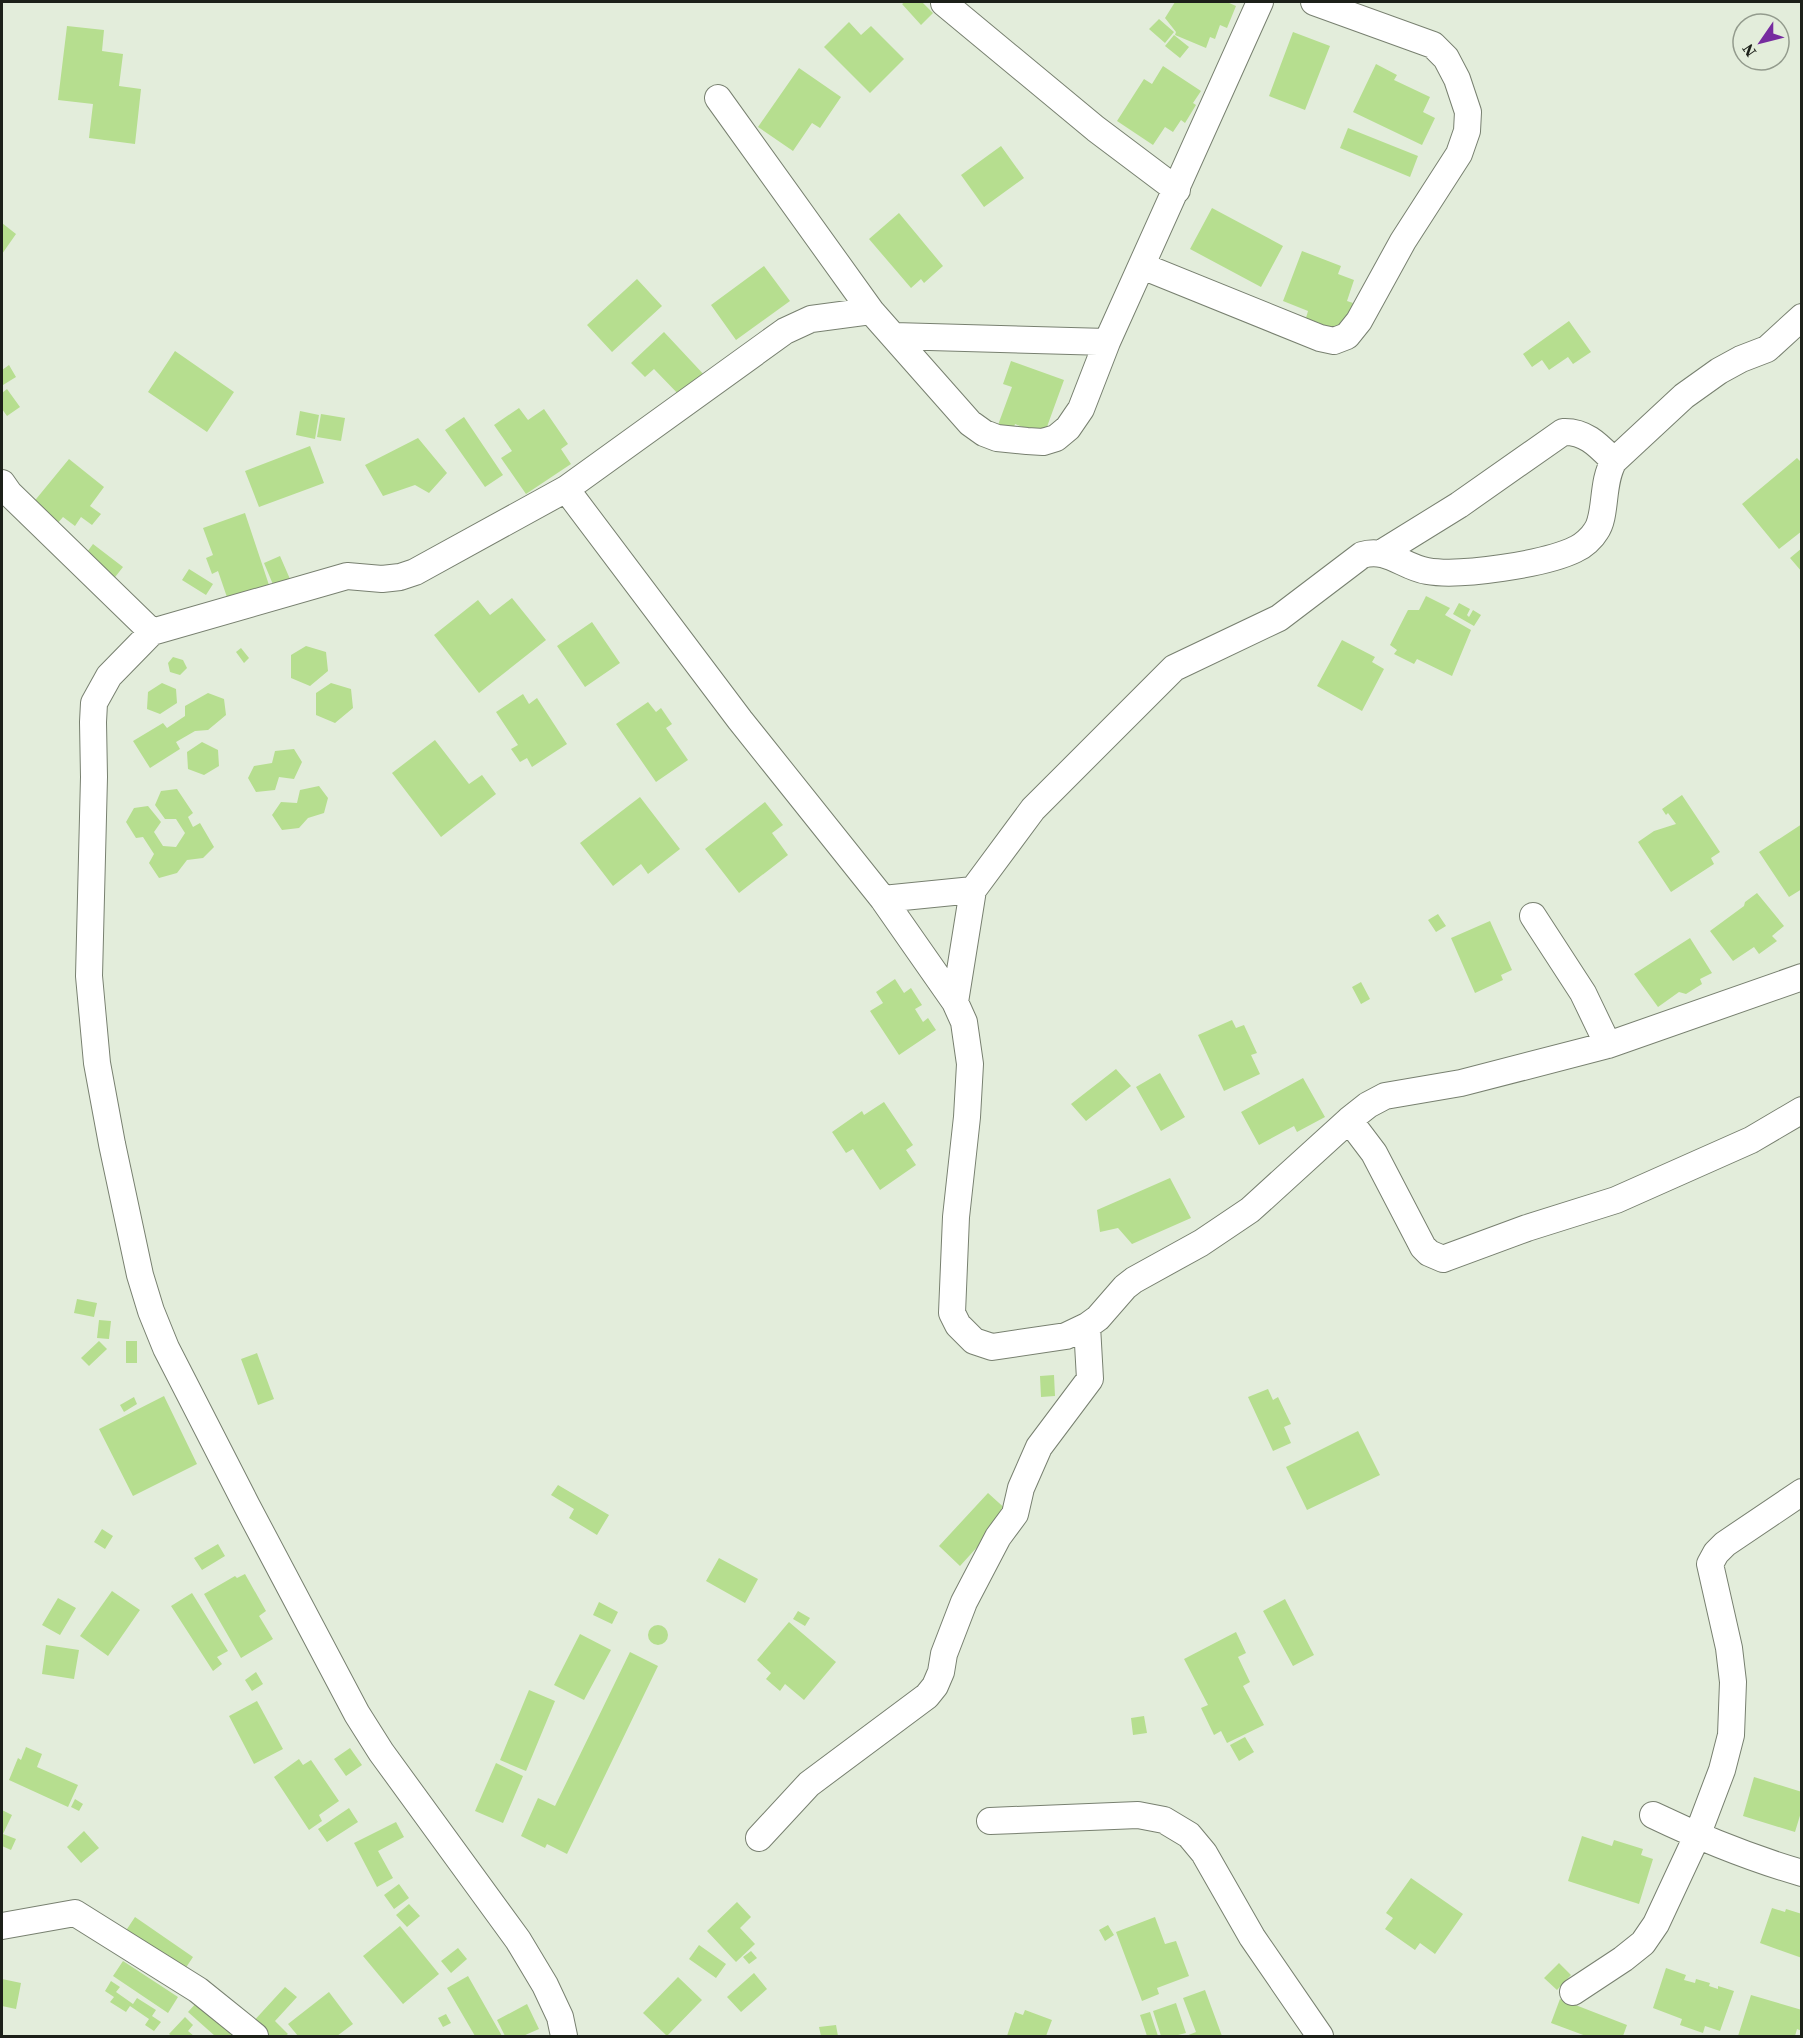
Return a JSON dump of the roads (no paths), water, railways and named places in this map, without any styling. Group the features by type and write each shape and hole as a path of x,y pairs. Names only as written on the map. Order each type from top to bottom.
{"street":[{"path":"717,98 871,311 970,423 984,433 997,438 1043,442 1056,438 1068,428 1081,409 1107,342 1260,2"},
{"path":"1142,266 1320,338 1334,340 1347,336 1359,321 1403,241 1459,154 1467,132 1468,112 1457,79 1446,58 1433,45 1314,2"},
{"path":"944,3 1096,129 1177,190"},
{"path":"564,2037 560,2017 545,1985 518,1940 381,1752 357,1714 166,1348 143,1284 101,1086 90,987 94,703 109,676 152,632 346,576 382,579 415,572 566,489 785,331 811,319 871,311"},
{"path":"955,1002 973,890 1033,809 1174,668 1279,618 1362,555 1372,552 1383,552 1426,571 1445,572 1490,569 1553,558 1578,548 1598,529 1608,471 1614,461 1684,396 1719,371 1767,349 1802,317"},
{"path":"894,336 1107,342"},
{"path":"1383,552 1459,505 1563,432 1575,431 1592,440 1614,461"},
{"path":"2,483 152,632"},
{"path":"566,489 740,720 883,899 955,1002 964,1022 970,1064 967,1117 956,1217 952,1313 965,1334 974,1341 992,1347 1066,1335 1087,1326 1107,1309 1125,1287 1134,1280 1201,1244 1250,1210 1349,1120 1368,1105 1385,1096 1461,1083 1608,1045 1802,977"},
{"path":"883,899 973,890"},
{"path":"1533,916 1583,993 1608,1045"},
{"path":"1349,1120 1374,1153 1424,1247 1429,1253 1443,1259 1527,1228 1616,1200 1750,1140 1802,1110"},
{"path":"759,1838 809,1784 927,1696 935,1686 941,1672 944,1654 964,1602 998,1538 1015,1514 1021,1488 1039,1447 1090,1379 1087,1326"},
{"path":"1573,1992 1643,1943 1656,1924 1697,1836 1722,1770 1731,1735 1733,1682 1729,1648 1710,1564 1725,1544 1802,1492"},
{"path":"990,1821 1138,1815 1164,1820 1189,1835 1204,1853 1252,1937 1320,2037"},
{"path":"1653,1815 1697,1836 1775,1866 1802,1873"},
{"path":"2,1926 75,1913 198,1990 255,2037"}]}
